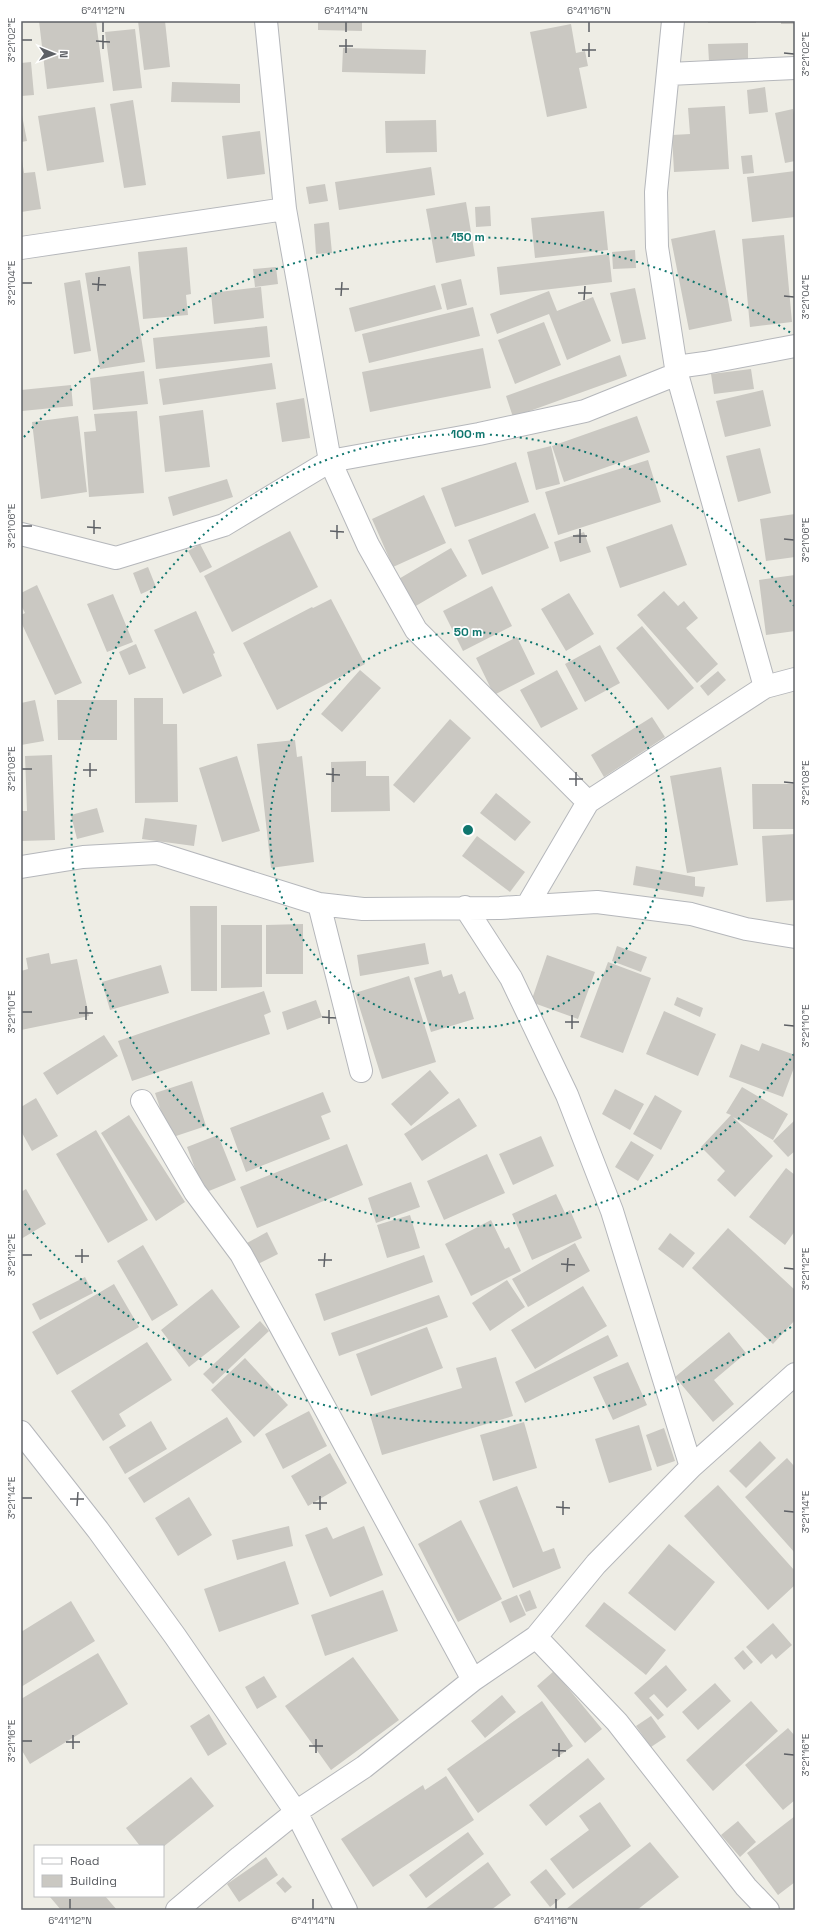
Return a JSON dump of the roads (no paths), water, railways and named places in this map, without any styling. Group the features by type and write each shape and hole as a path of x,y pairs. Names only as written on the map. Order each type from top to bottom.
{"street":[{"path":"266,21 285,208 330,461 368,544 416,630 588,802"},
{"path":"673,21 669,74 656,192 657,239 676,370 764,687"},
{"path":"669,74 795,68"},
{"path":"21,248 285,208"},
{"path":"21,534 116,558 224,524 330,461 479,434 585,411 676,370 795,346"},
{"path":"527,906 588,802 764,687 795,679"},
{"path":"21,867 83,857 158,853 319,904 363,909 465,907 500,908 597,902 691,914 746,929 795,937"},
{"path":"319,904 361,1071"},
{"path":"465,907 511,978 567,1095 612,1211 690,1467"},
{"path":"142,1101 195,1192 241,1254 473,1680"},
{"path":"177,1910 296,1812 364,1767 473,1680 536,1637 596,1564 690,1467 795,1374"},
{"path":"21,1432 98,1530 175,1636 296,1812 346,1910"},
{"path":"536,1637 616,1722 746,1887 768,1910"}]}
